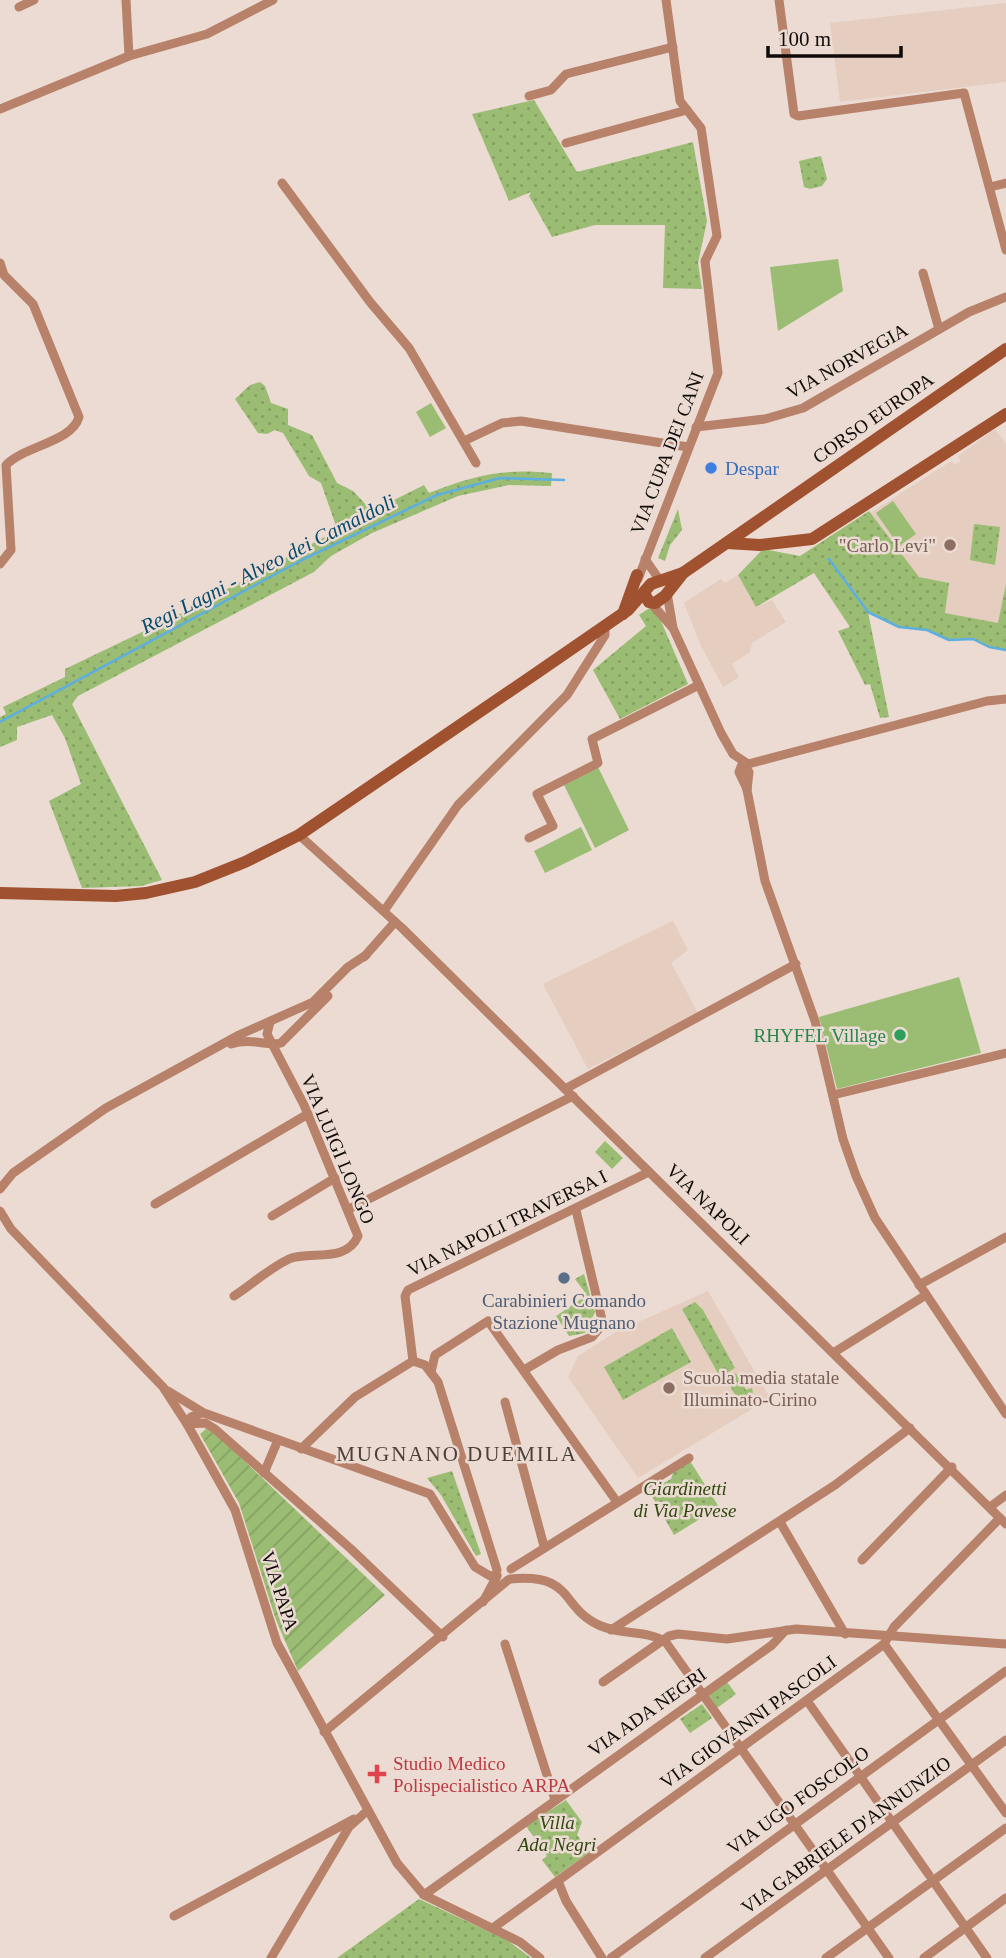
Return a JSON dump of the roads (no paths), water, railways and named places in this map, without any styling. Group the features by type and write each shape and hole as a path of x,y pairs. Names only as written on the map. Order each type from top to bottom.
{"main road":[{"name":"CORSO EUROPA","path":"665,588 682,573 1006,349"},
{"path":"727,543 749,545 812,539 1006,414"},
{"path":"761,519 763,533 781,543"},
{"path":"626,612 637,575"},
{"path":"0,893 116,896 172,888 214,875 299,835 626,612 647,597 651,584 665,588"}],"street":[{"path":"19,7 34,0"},
{"path":"126,0 130,56"},
{"path":"0,109 130,56 207,34 273,0"},
{"name":"VIA CUPA DEI CANI","path":"637,575 718,373 705,261 717,236 701,128 680,101 666,0"},
{"path":"779,0 794,114 798,116 964,93 1006,250"},
{"path":"529,96 551,90 566,74 673,47"},
{"path":"566,143 687,110"},
{"path":"282,183 370,302 409,348 476,463"},
{"path":"990,187 1006,183"},
{"path":"0,263 4,275 33,304 79,417 70,431 21,454 6,465 11,550 0,564"},
{"path":"923,273 939,329"},
{"name":"VIA NORVEGIA","path":"696,427 788,414 939,329 1006,297"},
{"path":"464,441 502,423 521,421 688,447"},
{"path":"645,559 665,588 673,628 728,748 743,762 754,764 987,701 1006,699"},
{"path":"637,575 647,597 673,628"},
{"path":"384,911 458,805 567,695 599,647 605,635 605,626"},
{"path":"528,838 553,826 537,794 598,763 592,739 699,685"},
{"path":"743,762 739,772 747,790 765,881 820,1037 856,1176 875,1218 1006,1414"},
{"name":"VIA NAPOLI","path":"299,835 384,911 952,1467 1003,1521"},
{"path":"214,1048 251,1039 272,1045 281,1043 395,922"},
{"path":"0,1189 13,1172 106,1108 214,1048 318,998 348,967 366,955"},
{"path":"349,1209 569,1093 796,964"},
{"path":"301,1007 306,1019"},
{"name":"VIA LUIGI LONGO","path":"234,1296 292,1258 322,1257 352,1246 358,1236 308,1114 267,1034 270,1022"},
{"path":"833,1095 1006,1053"},
{"path":"155,1204 308,1114"},
{"name":"VIA NAPOLI TRAVERSA I","path":"413,1361 405,1296 408,1290 649,1172"},
{"path":"272,1216 335,1178"},
{"path":"524,1370 558,1350 592,1337 603,1324 576,1210"},
{"name":"VIA PAPA","path":"0,1211 11,1229 163,1387 187,1424 235,1510 272,1630 366,1811 397,1863 424,1895 520,1942 540,1958"},
{"path":"919,1285 1006,1237"},
{"path":"833,1353 926,1295"},
{"path":"431,1372 435,1355 486,1321 617,1502"},
{"path":"301,1449 355,1397 413,1361 431,1372 438,1382 497,1574 502,1581 544,1580 555,1584 591,1620 611,1630 640,1633 665,1641 889,1958"},
{"path":"163,1387 204,1413 430,1493 475,1567 490,1576 497,1574"},
{"path":"505,1402 544,1546"},
{"path":"204,1413 191,1417 187,1424 209,1425 351,1549 443,1637"},
{"path":"611,1630 780,1521 910,1428"},
{"path":"264,1473 278,1440"},
{"path":"324,1732 482,1604 509,1580 512,1569 544,1546 689,1458"},
{"path":"862,1560 952,1467"},
{"path":"990,1507 1006,1495"},
{"path":"780,1521 845,1634"},
{"name":"VIA GIOVANNI PASCOLI","path":"493,1928 808,1702 886,1639 1003,1521"},
{"path":"482,1604 503,1565 512,1569"},
{"path":"603,1682 678,1634 727,1639 786,1630 886,1639 1006,1644"},
{"name":"VIA ADA NEGRI","path":"424,1895 772,1645 786,1630"},
{"path":"886,1639 937,1718 1006,1813"},
{"path":"505,1644 555,1800"},
{"name":"VIA UGO FOSCOLO","path":"611,1958 861,1778 937,1718 1006,1671"},
{"path":"808,1702 987,1958"},
{"name":"VIA GABRIELE D'ANNUNZIO","path":"705,1958 1006,1740"},
{"path":"174,1916 352,1823 366,1811"},
{"path":"271,1958 352,1823"},
{"path":"826,1958 931,1878 1006,1828"},
{"path":"558,1881 566,1901 602,1958"},
{"path":"924,1958 1006,1898"}],"waterway":[{"name":"Regi Lagni - Alveo dei Camaldoli","path":"0,722 300,561 437,495 500,478 564,480"},
{"name":"Regi Lagni - Alveo dei Camaldoli","path":"829,559 868,612 899,627 927,630 949,640 973,639 989,647 1006,650"}],"place":[{"name":"Despar","path":"711,468"},
{"name":"\"Carlo Levi\"","path":"950,545"},
{"name":"RHYFEL Village","path":"900,1035"},
{"name":"Carabinieri Comando Stazione Mugnano","path":"564,1278"},
{"name":"Scuola media statale Illuminato-Cirino","path":"669,1388"},
{"name":"Studio Medico Polispecialistico ARPA","path":"377,1774"}],"district":[{"name":"MUGNANO DUEMILA","path":"457,1454"}],"park label":[{"name":"Giardinetti di Via Pavese","path":"685,1499"},
{"name":"Villa Ada Negri","path":"557,1833"}]}
